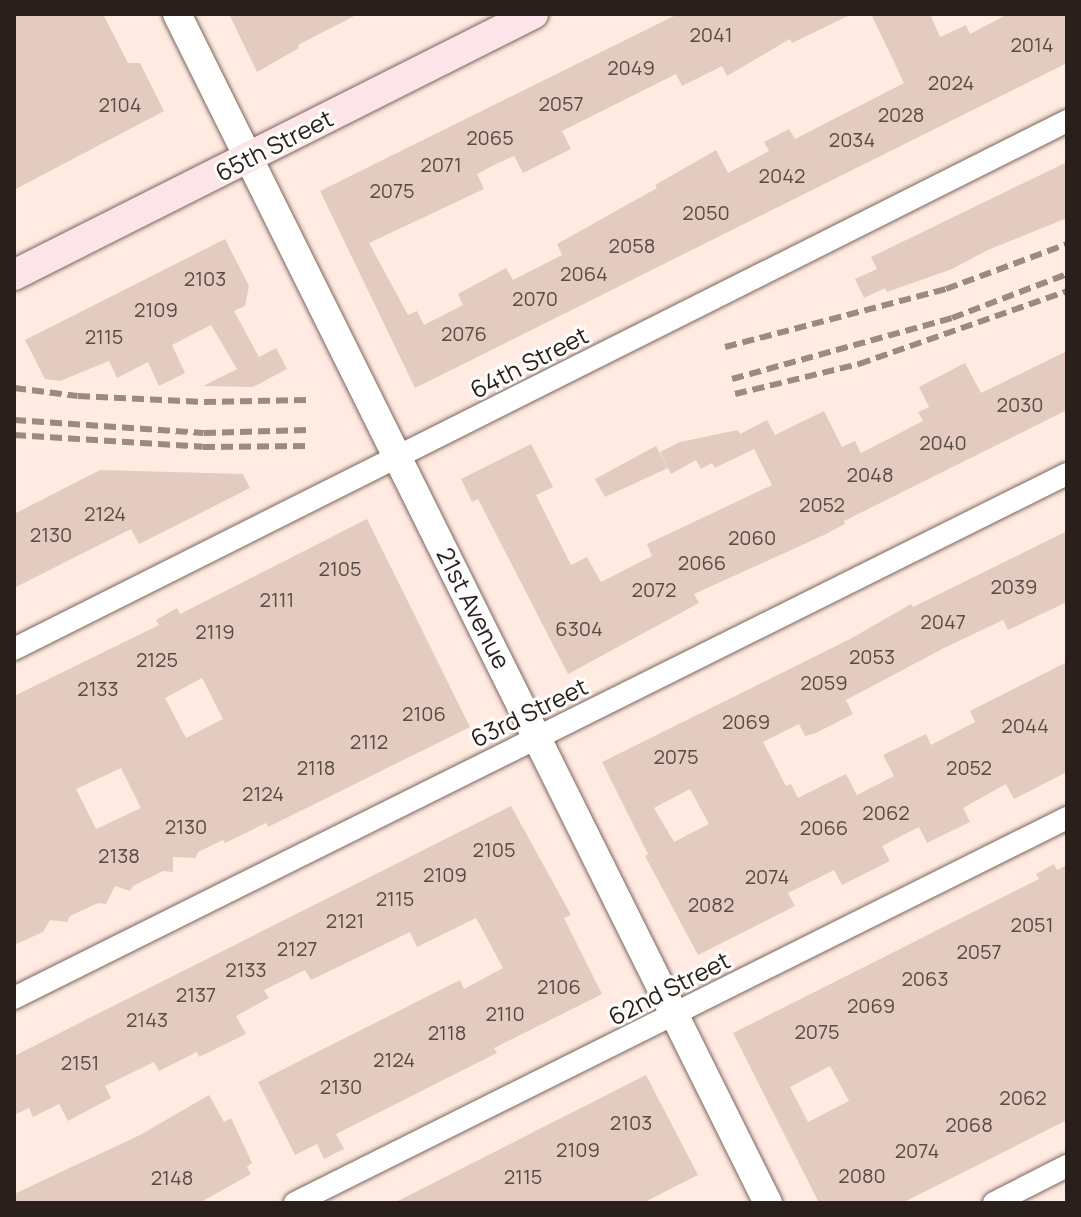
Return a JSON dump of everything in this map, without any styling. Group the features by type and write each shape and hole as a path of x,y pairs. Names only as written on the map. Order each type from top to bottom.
{"main road":[{"name":"65th Street","path":"14,275 533,14"}],"street":[{"name":"21st Avenue","path":"177,14 539,736 768,1203"},
{"name":"64th Street","path":"14,649 1067,121"},
{"name":"63rd Street","path":"14,998 1067,474"},
{"name":"62nd Street","path":"295,1203 1067,818"},
{"path":"994,1203 1067,1166"}],"building":[{"path":"14,14 103,14 128,63 140,63 164,111 14,190"},
{"path":"229,14 358,14 298,45 299,48 257,72"},
{"path":"678,14 852,14 792,43 790,39 727,76 722,66 682,86 676,74 562,131 571,149 523,173 514,156 496,164 477,174 484,189 369,243 408,315 417,311 424,325 463,305 458,294 506,268 513,280 562,255 557,244 657,188 655,185 716,150 728,173 769,151 764,142 789,129 795,139 904,83 871,14 930,14 940,37 966,25 970,34 1008,14 1067,14 1067,63 415,388 320,191"},
{"path":"1067,162 1067,218 988,250 952,269 887,292 885,288 864,298 855,279 877,269 871,257"},
{"path":"225,239 249,286 245,306 234,311 259,357 276,348 287,369 253,387 203,386 237,369 211,325 172,345 185,373 159,386 148,362 117,378 109,361 60,381 45,379 25,340"},
{"path":"1067,351 1067,410 844,521 845,524 824,535 694,594 699,603 568,674 478,499 472,502 461,479 531,444 553,487 536,495 571,565 587,557 601,582 652,556 647,544 772,485 754,449 715,468 712,463 701,469 696,460 671,474 660,452 680,442 738,430 740,434 767,420 775,435 824,411 842,447 855,441 861,453 923,421 918,412 929,407 919,387 965,363 981,393"},
{"path":"656,446 668,468 605,497 595,479"},
{"path":"100,470 243,474 250,488 139,544 131,529 14,588 14,514"},
{"path":"367,519 470,727 268,827 266,823 225,843 223,840 198,852 196,858 173,857 173,872 163,871 133,886 130,891 115,886 106,904 98,903 70,916 67,922 50,920 43,932 14,945 14,696 159,625 156,620 177,608 180,614","holes":["202,678 223,719 186,738 165,698","121,768 141,808 96,829 76,789"]},
{"path":"1067,531 1067,602 1008,630 1003,620 944,648 846,700 853,714 816,733 805,736 799,724 763,742 786,786 791,784 798,798 846,774 857,795 894,776 883,755 926,734 931,745 975,722 970,711 1067,662 1067,772 1014,799 1006,784 963,808 970,822 927,843 919,827 882,846 890,861 842,885 834,870 788,893 795,906 698,955 645,856 648,854 602,762 850,639 911,604 913,607","holes":["690,789 709,824 674,842 654,808"]},
{"path":"511,806 571,915 564,918 602,994 494,1048 497,1053 336,1134 344,1149 324,1159 317,1144 295,1155 258,1082 460,980 464,989 503,968 476,918 417,947 410,932 311,980 305,970 264,990 269,998 236,1016 246,1034 199,1057 197,1052 159,1071 154,1062 105,1086 111,1098 68,1121 59,1104 33,1117 29,1108 14,1115 14,1056"},
{"path":"1054,864 1057,870 1067,865 1067,1120 902,1203 819,1203 733,1033 1039,879 1036,874","holes":["830,1066 849,1101 808,1122 790,1087"]},
{"path":"646,1075 698,1175 643,1203 394,1203"},
{"path":"209,1095 224,1122 231,1118 252,1163 247,1167 251,1174 199,1203 14,1203 14,1194 140,1135"}],"railway":[{"path":"725,347 946,289 1067,244"},
{"path":"732,379 952,318 1067,274"},
{"path":"735,394 859,364 1067,291"},
{"path":"14,388 78,396 204,402 307,400"},
{"path":"14,420 204,433 308,430"},
{"path":"14,435 203,447 308,446"}]}
